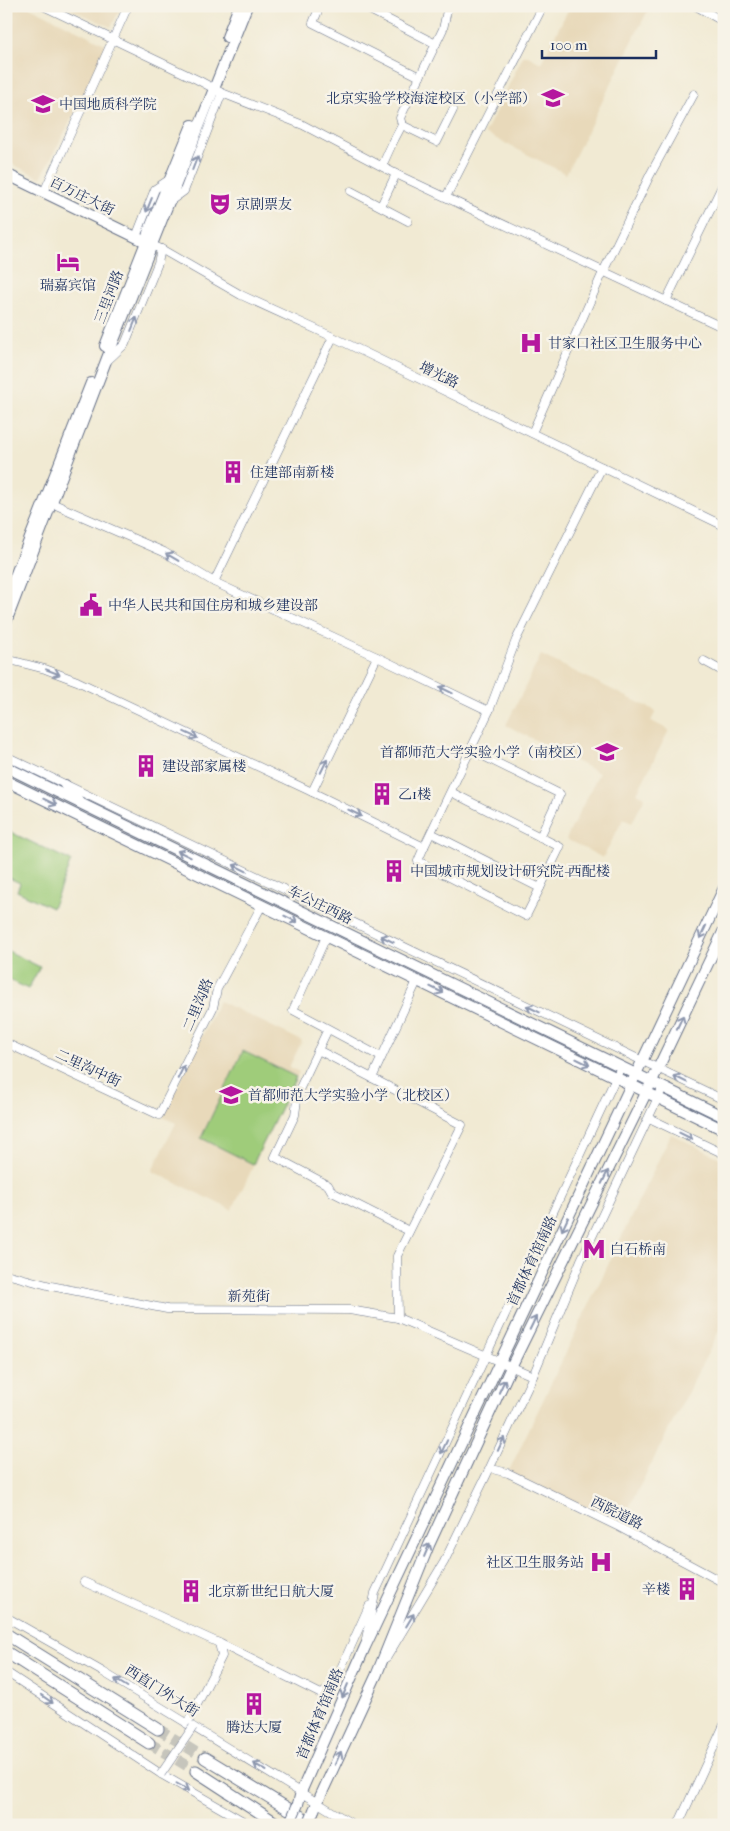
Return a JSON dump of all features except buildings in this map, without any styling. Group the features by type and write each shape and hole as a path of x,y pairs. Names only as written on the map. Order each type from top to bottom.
{"highway":[{"path":"6,1634 158,1729"},
{"path":"6,1652 149,1743"},
{"path":"205,1758 315,1825"},
{"path":"196,1771 279,1825"}],"main road":[{"name":"三里河路","path":"6,622 106,362 149,244 148,233 170,179 214,90 239,6"},
{"name":"三里河路","path":"6,599 52,503 149,244 169,202 247,6"},
{"name":"百万庄大街","path":"6,174 149,244"},
{"name":"车公庄西路","path":"6,767 652,1081"},
{"name":"车公庄西路","path":"6,782 658,1098"},
{"path":"65,785 82,804"},
{"name":"首都体育馆南路","path":"289,1825 364,1647 724,888"},
{"name":"首都体育馆南路","path":"308,1825 376,1676 429,1545 511,1367 724,930"},
{"path":"652,1081 724,1116"},
{"path":"658,1098 724,1130"}],"street":[{"path":"43,6 198,80 214,90 303,125 396,174 724,328"},
{"path":"44,192 128,6"},
{"path":"320,6 313,24 420,77"},
{"path":"362,6 436,44"},
{"path":"382,166 402,125 400,118 443,29 448,6"},
{"path":"446,197 543,6"},
{"path":"696,6 724,22"},
{"path":"532,433 603,272 650,175 694,94"},
{"path":"402,125 437,142 453,110"},
{"path":"381,206 396,174"},
{"path":"666,302 724,182"},
{"path":"351,191 408,221"},
{"name":"增光路","path":"149,244 241,295 333,337 724,526"},
{"path":"214,582 333,337"},
{"path":"451,792 560,847 526,916 418,861 489,712 516,640 602,467"},
{"path":"52,503 164,552 214,582 377,657 489,712"},
{"path":"312,792 377,657"},
{"path":"6,659 45,669 77,681 424,847"},
{"path":"704,661 724,672"},
{"path":"471,750 560,794 540,837"},
{"path":"6,756 724,1100"},
{"path":"431,833 540,888"},
{"name":"二里沟路","path":"159,1115 213,1008 217,989 262,905"},
{"path":"326,937 293,1010 381,1057"},
{"path":"372,1078 417,981"},
{"path":"328,1029 298,1092 295,1115 275,1158 328,1185 332,1192 409,1230"},
{"name":"二里沟中街","path":"6,1043 159,1115"},
{"path":"318,1050 462,1125 397,1256 398,1318"},
{"name":"首都体育馆南路","path":"364,1647 375,1593 622,1067"},
{"name":"首都体育馆南路","path":"376,1676 444,1562 533,1376 581,1260 663,1087"},
{"path":"649,1118 724,1154"},
{"name":"新苑街","path":"6,1274 51,1286 167,1309 349,1310 398,1318 533,1376"},
{"name":"西院道路","path":"496,1470 508,1473 619,1527 724,1583"},
{"path":"84,1582 219,1644 321,1694 332,1688 375,1593"},
{"name":"西直门外大街","path":"6,1617 103,1672 302,1792 316,1806 354,1825"},
{"path":"161,1774 190,1726 222,1656 219,1644"},
{"path":"6,1672 161,1774 250,1825"},
{"path":"678,1825 724,1725"}],"shaded area":[{"name":"中国地质科学院","path":"6,6 28,6 109,46 41,178 6,161"},
{"path":"64,6 122,6 111,27"},
{"name":"北京实验学校海淀校区（小学部）","path":"570,6 650,6 566,174 485,133 524,54 541,63"},
{"name":"首都师范大学实验小学（南校区）","path":"541,655 656,711 651,721 669,730 637,793 645,797 632,823 623,819 603,858 566,839 599,773 506,725"},
{"name":"首都师范大学实验小学（北校区）","path":"219,1001 302,1041 289,1067 299,1072 232,1210 152,1171 176,1123 163,1117"},
{"path":"671,1134 724,1160 724,1321 619,1527 508,1473"}],"green space":[{"path":"6,830 71,861 52,908 17,891 20,883 9,878 6,882"},
{"path":"6,950 40,967 28,989 6,978"},
{"path":"243,1051 296,1077 253,1164 201,1138"}],"tunnel":[{"path":"158,1729 205,1758"},
{"path":"149,1743 196,1771"}],"place":[{"name":"北京实验学校海淀校区（小学部）","path":"553,98"},
{"name":"中国地质科学院","path":"43,104"},
{"name":"京剧票友","path":"220,204"},
{"name":"瑞嘉宾馆","path":"68,262"},
{"name":"甘家口社区卫生服务中心","path":"531,343"},
{"name":"住建部南新楼","path":"233,472"},
{"name":"中华人民共和国住房和城乡建设部","path":"91,605"},
{"name":"首都师范大学实验小学（南校区）","path":"607,752"},
{"name":"建设部家属楼","path":"146,766"},
{"name":"乙1楼","path":"382,794"},
{"name":"中国城市规划设计研究院-西配楼","path":"394,871"},
{"name":"首都师范大学实验小学（北校区）","path":"231,1095"},
{"name":"白石桥南","path":"594,1249"},
{"name":"社区卫生服务站","path":"601,1562"},
{"name":"辛楼","path":"687,1589"},
{"name":"北京新世纪日航大厦","path":"191,1591"},
{"name":"腾达大厦","path":"254,1704"}]}
